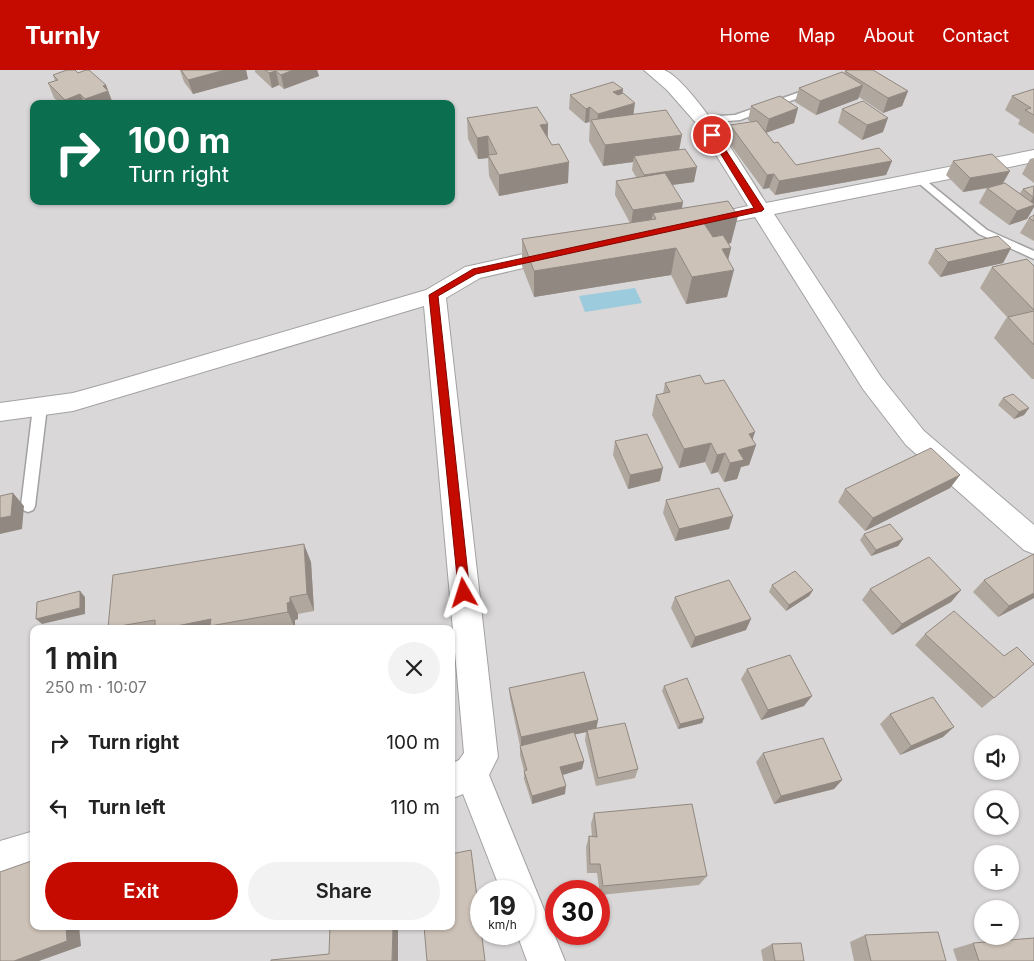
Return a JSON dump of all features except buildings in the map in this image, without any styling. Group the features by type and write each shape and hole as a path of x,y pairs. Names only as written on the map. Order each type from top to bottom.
{"street":[{"path":"653,70 673,86 703,120 890,408 915,438 1034,542"},
{"path":"683,226 759,209 1034,156"},
{"path":"0,412 73,402 109,392 434,295 473,272 578,249"},
{"path":"434,295 481,757 461,777 513,880"},
{"path":"0,859 30,850"},
{"path":"535,932 546,961"}],"lane":[{"path":"703,120 736,118 830,84"},
{"path":"919,178 983,232 1034,255"},
{"path":"28,506 40,407"}],"shaded area":[{"path":"0,70 1034,70 1034,961 0,961"}],"water":[{"path":"635,288 642,303 585,312 579,296"}],"route":[{"path":"464,593 434,295 445,286 473,272 759,209 712,135"}]}
